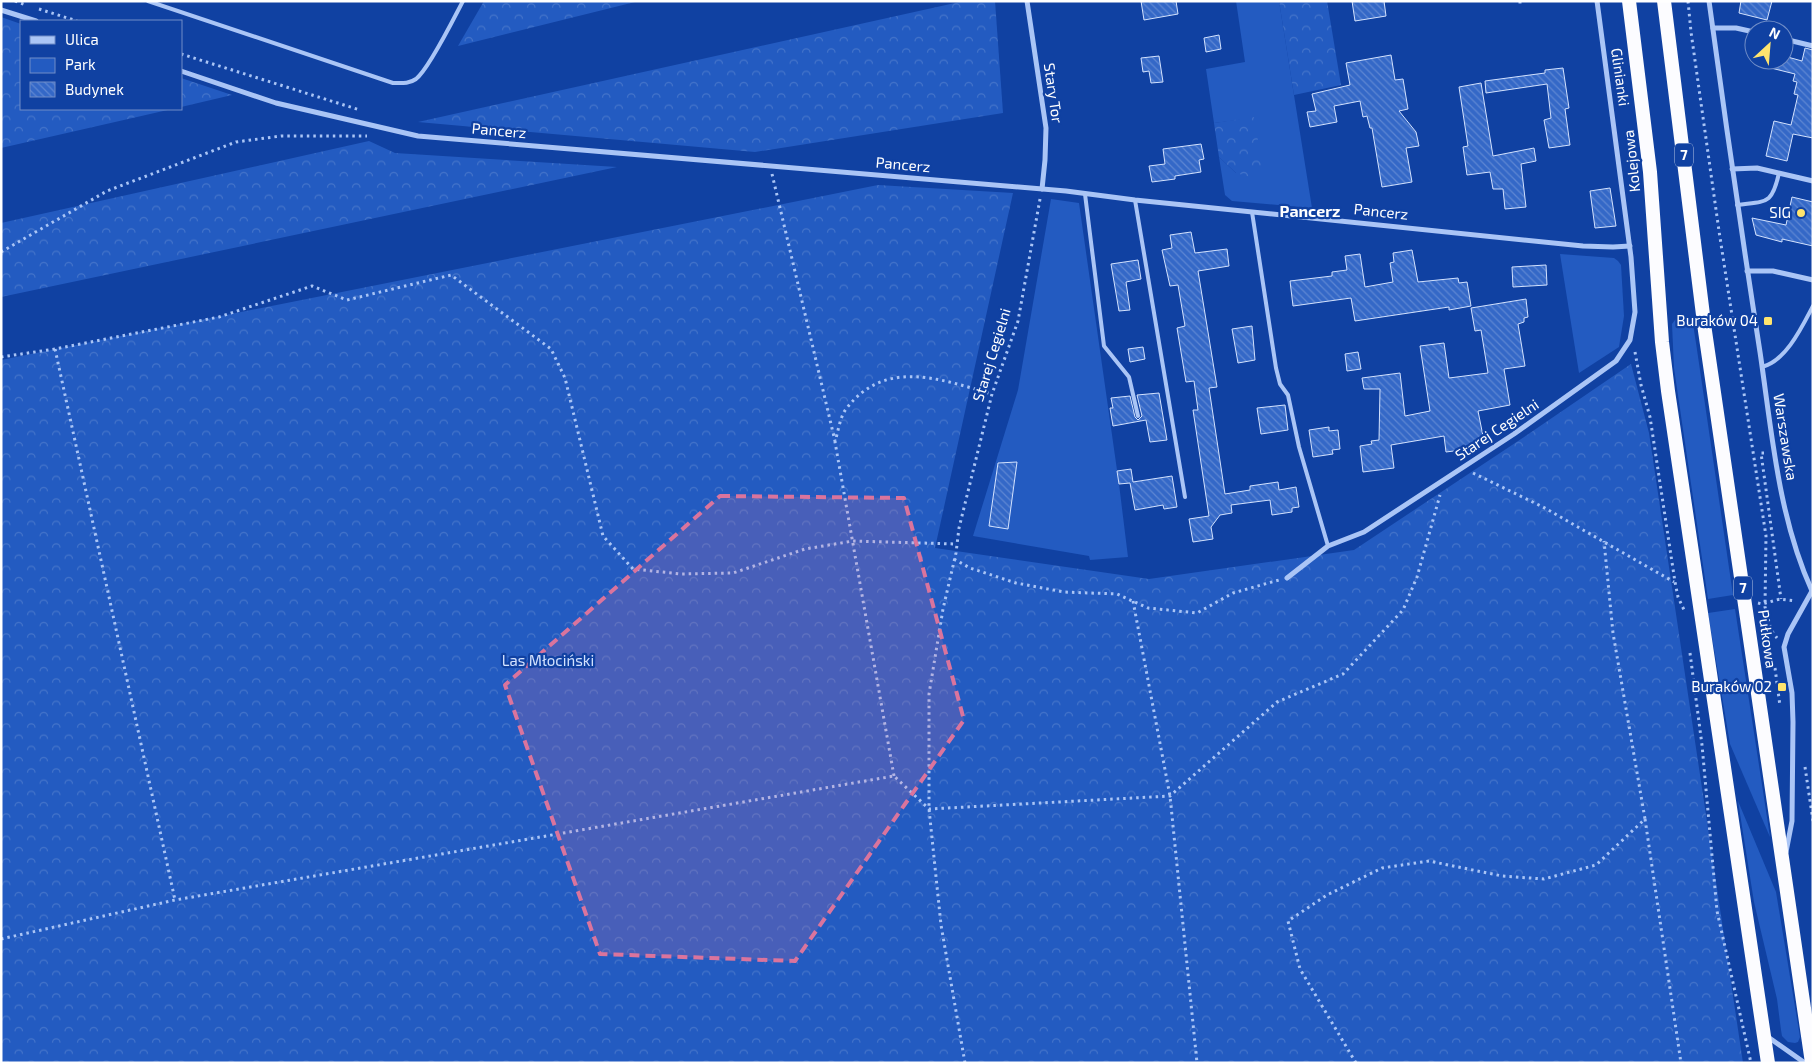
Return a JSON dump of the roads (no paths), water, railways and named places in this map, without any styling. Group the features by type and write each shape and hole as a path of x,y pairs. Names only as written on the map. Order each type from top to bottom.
{"highway":[{"name":"Kolejowa","path":"1629,1 1650,172 1664,360 1763,1034"},
{"name":"Pułkowa","path":"1664,1 1702,309 1812,1063"},
{"path":"1763,1034 1768,1063"}],"street":[{"name":"Stary Tor","path":"1027,1 1046,128 1042,189"},
{"name":"Glinianki","path":"1597,1 1630,246"},
{"name":"Warszawska","path":"1710,1 1737,204 1784,509 1800,562 1812,591 1788,634 1784,647 1792,693 1793,722 1792,821 1784,867"},
{"path":"1,10 33,20"},
{"path":"1713,28 1744,30"},
{"path":"1794,41 1813,46"},
{"name":"Pancerz","path":"182,71 276,103 418,136 1042,189 1583,246 1630,246"},
{"path":"1732,169 1757,168 1813,181"},
{"name":"Starej Cegielni","path":"1287,578 1328,546 1364,532 1462,468 1609,366 1622,354 1634,328 1635,304 1630,246"},
{"path":"1747,271 1772,271 1813,280"},
{"path":"1763,1034 1805,1063"}],"lane":[{"path":"148,1 393,83 405,83 415,79 424,70 463,1"},
{"path":"1737,204 1762,201 1770,197 1775,188 1779,173"},
{"path":"1085,194 1104,346 1129,377 1138,416"},
{"path":"1135,200 1185,497"},
{"path":"1252,212 1276,368 1280,384 1288,395 1298,447 1328,546"},
{"path":"1762,367 1773,363 1785,353 1813,306"}],"place":[{"name":"SIG","path":"1801,213"},
{"name":"Buraków 04","path":"1768,321"},
{"name":"Buraków 02","path":"1782,687"}],"district":[{"name":"Pancerz","path":"1310,211"}],"park label":[{"name":"Las Młociński","path":"548,661"}]}
